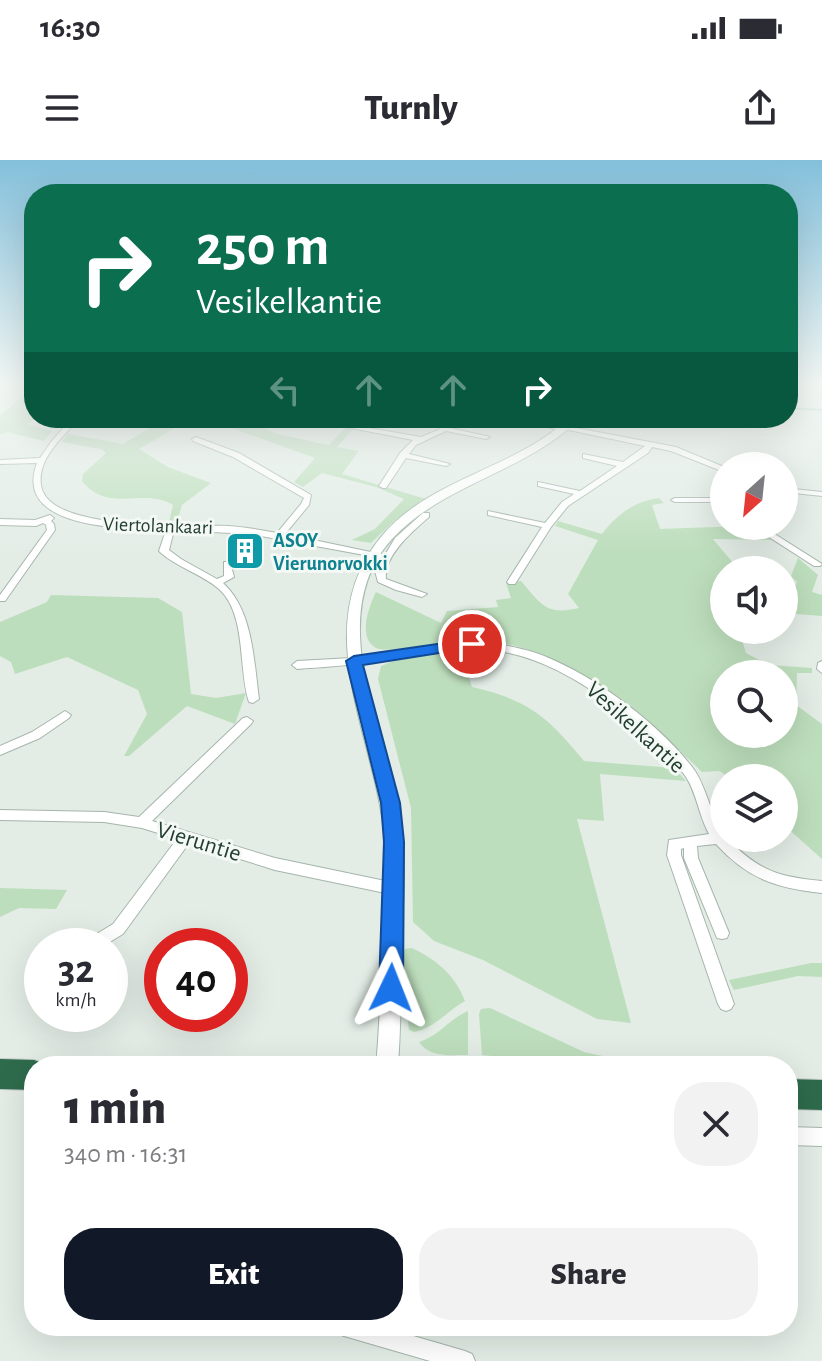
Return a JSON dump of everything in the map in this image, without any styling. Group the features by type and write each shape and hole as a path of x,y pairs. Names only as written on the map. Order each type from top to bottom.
{"highway":[{"path":"0,1074 24,1075"},
{"path":"798,1094 822,1095"}],"street":[{"path":"0,522 45,521 60,513 46,504 36,483 43,460 59,439"},
{"path":"196,439 236,455 308,497 279,536"},
{"path":"383,486 403,455 419,439"},
{"path":"422,594 381,580 380,556 403,522 541,439"},
{"path":"632,439 684,453 710,464"},
{"path":"512,582 547,526 565,504 650,444"},
{"path":"403,455 446,464"},
{"path":"586,456 624,465"},
{"path":"0,462 43,460"},
{"path":"541,484 579,493"},
{"path":"798,491 822,494"},
{"path":"675,500 710,500"},
{"name":"Viertolankaari","path":"60,513 92,522 220,527 380,556"},
{"path":"491,513 547,526"},
{"path":"387,1056 395,889 390,803 354,661 352,606 364,569 426,515"},
{"path":"2,599 51,530 50,524 45,521"},
{"path":"171,527 164,551 176,563 216,583 230,594 237,609 253,699"},
{"path":"778,540 817,564"},
{"path":"216,583 229,577 227,564"},
{"name":"Vesikelkantie","path":"297,665 354,661 472,644 511,649 581,678 609,697 664,745 691,776 710,818"},
{"path":"0,751 36,735 65,715"},
{"path":"142,823 247,721"},
{"name":"Vieruntie","path":"0,815 104,817 142,823 275,864 395,889"},
{"path":"119,928 187,836"},
{"path":"710,839 674,844 674,855 726,1004"},
{"path":"690,842 691,858 722,933"},
{"name":"Vesikelkantie","path":"736,852 766,876 789,884 822,887"},
{"path":"798,1136 822,1137"},
{"path":"379,1336 465,1361"}],"green space":[{"path":"64,439 96,439 123,444 131,439 156,439 139,449 168,467 211,483 182,505 177,522 169,522 173,505 162,500 115,498 92,491 82,481 83,474 106,453 101,449 62,442"},
{"path":"262,439 301,439 329,445 335,439 344,439 337,447 359,451 342,474 426,499 394,521 371,543 352,540 375,529 404,499 376,487 322,473 303,487 294,482 315,458"},
{"path":"659,498 664,503 652,505 660,529 710,527 710,540 714,540 727,556 710,556 710,644 743,644 746,653 759,660 710,660 710,748 798,748 798,706 822,724 822,859 798,838 798,764 710,764 710,772 702,772 627,705 569,667 539,653 506,644 473,640 383,649 370,643 366,622 376,592 441,623 447,611 498,607 496,600 511,598 506,583 521,581 551,609 579,608 568,594 598,540 555,526 558,521 602,534 613,521 642,502"},
{"path":"798,558 818,575 812,592 822,595 822,616 798,614"},
{"path":"51,595 158,598 182,612 191,694 216,698 246,693 235,724 187,706 129,756 124,756 147,714 138,690 67,657 15,674 11,662 0,656 0,622 47,602"},
{"path":"461,650 472,687 508,698 536,712 584,761 674,768 686,781 600,774 604,821 577,819 631,1023 597,1019 483,960 434,941 413,922 411,808 378,679 381,666 390,662"},
{"path":"798,667 812,668 812,673 798,673"},
{"path":"0,888 67,890 56,909 19,908 0,917"},
{"path":"412,948 444,969 465,1001 428,1027 414,1032 409,1030 401,958 405,949"},
{"path":"822,963 822,977 798,976 734,990 729,980"},
{"path":"490,1008 584,1052 602,1056 482,1055 481,1009"},
{"path":"468,1011 468,1055 435,1053 419,1042 432,1036"}],"place":[{"name":"ASOY Vierunorvokki","path":"245,551"}],"route":[{"path":"391,988 395,889 390,803 354,661 472,644"}]}
